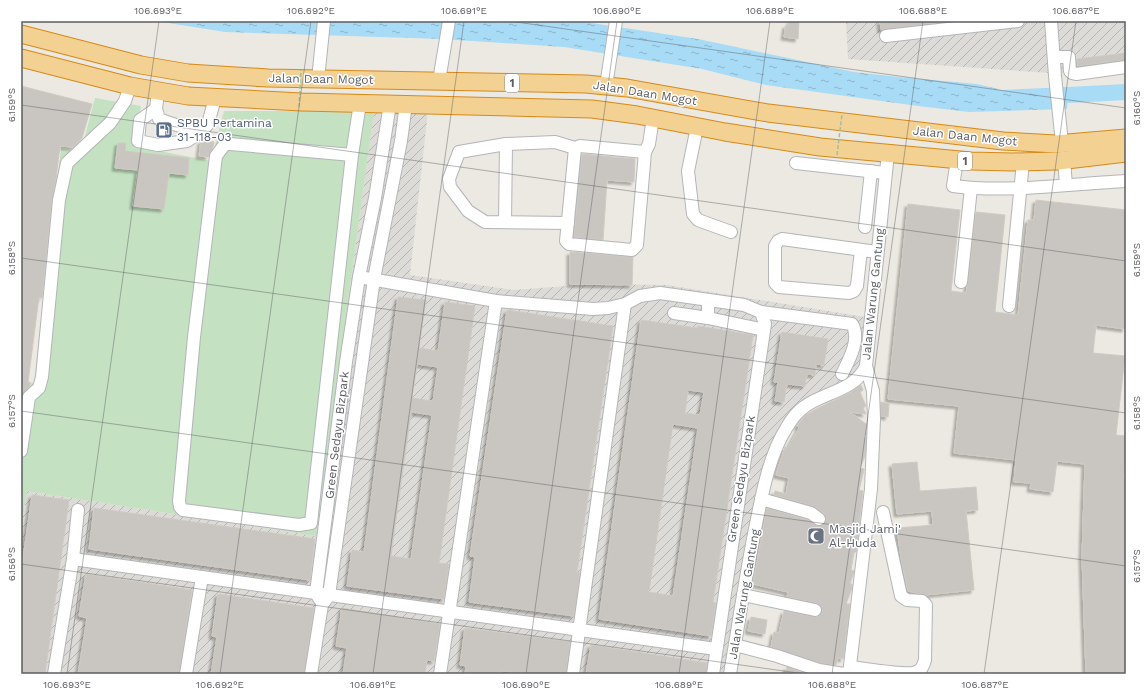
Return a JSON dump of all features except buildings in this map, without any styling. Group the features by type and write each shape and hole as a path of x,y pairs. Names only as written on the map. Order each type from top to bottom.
{"highway":[{"name":"Jalan Daan Mogot","path":"21,34 141,65 188,73 261,78 318,79 440,75 606,86 627,88 729,107 802,118 1003,141 1061,137 1126,138"},
{"path":"28,60 41,61 45,58 48,53 48,47 46,42 41,39"},
{"path":"74,72 68,63 69,58 76,50 82,49"},
{"name":"Jalan Daan Mogot","path":"28,60 158,92 215,98 569,108 613,111 725,132 820,147 972,161 1023,162 1064,160 1126,153"},
{"path":"675,123 686,118 688,112 688,106 680,98"},
{"path":"725,132 718,124 717,118 719,113 729,107"}],"street":[{"path":"318,79 324,21"},
{"path":"440,75 449,21"},
{"path":"606,86 616,21"},
{"path":"886,36 1018,21"},
{"path":"1051,21 1061,137"},
{"path":"1054,56 1069,57 1070,71 1076,74 1126,67"},
{"path":"21,451 25,397 39,388 42,377 59,200 66,163 110,123 125,101 130,86"},
{"path":"158,92 156,109 159,119 172,124 203,130"},
{"path":"156,109 140,120 138,141 158,145 187,141 203,130 208,124 215,98"},
{"path":"352,155 225,144 216,156 194,337 179,502 180,507 183,510 299,525 310,523 352,155 360,103"},
{"name":"Green Sedayu Bizpark","path":"316,593 346,362 359,277 375,198 398,104"},
{"name":"Green Sedayu Bizpark","path":"311,674 322,605 329,595 374,279 401,141 398,104"},
{"path":"575,148 566,241 569,244 632,250 637,246 645,152 649,144 654,118"},
{"path":"697,127 688,171 693,214 698,220 731,232"},
{"path":"568,223 485,222 468,211 450,187 449,179 459,152 506,144 555,142 575,148 580,146 645,152"},
{"path":"505,222 506,144"},
{"name":"Jalan Warung Gantung","path":"730,674 761,499 778,444 786,427 803,407 849,385 863,373 866,366 888,153"},
{"path":"957,160 953,186 971,188 1022,188 1126,181"},
{"path":"1064,160 1066,185"},
{"path":"1009,306 1022,188 1023,162"},
{"path":"796,163 885,173"},
{"path":"865,227 871,171"},
{"path":"961,282 971,188"},
{"path":"861,250 857,286 854,291 849,292 779,287 775,283 775,246 778,241 782,239 877,252"},
{"path":"359,277 496,301 593,309 608,308 624,304 640,296 660,294 744,305 761,312 852,324 855,329 855,339 850,357 842,374"},
{"path":"708,300 708,318"},
{"path":"440,674 496,301"},
{"path":"572,674 624,304"},
{"name":"Green Sedayu Bizpark","path":"713,674 765,324 761,312"},
{"path":"674,314 708,318 764,330"},
{"path":"847,672 871,489 874,419 873,391 866,366"},
{"path":"761,499 811,513 819,518"},
{"path":"54,674 73,559 78,510"},
{"path":"735,645 777,656 819,670 910,674 920,670 925,660 926,606 922,601 907,600 901,596 883,512"},
{"path":"73,559 716,649"},
{"path":"186,674 202,577"},
{"path":"316,593 322,605"},
{"path":"743,595 815,610"}],"path":[{"path":"299,107 301,70"},
{"path":"836,155 842,114"}],"shaded area":[{"path":"846,21 1126,21 1126,72 1049,73 848,59"},
{"path":"428,110 410,275 513,290 594,284 667,285 865,317 865,341 861,372 807,400 775,446 730,674 21,674 21,528 27,491 316,536 374,111"}],"green space":[{"path":"95,98 141,106 133,146 211,161 224,111 374,111 316,536 27,491 21,528 21,382 34,383 61,149 81,151"}],"water":[{"path":"156,21 578,21 698,39 854,72 977,84 1002,90 1069,87 1067,109 969,112 766,85 702,69 564,47 442,39 225,32"}],"waterway":[{"path":"1048,96 1126,92"}],"place":[{"name":"SPBU Pertamina 31-118-03","path":"164,130"},
{"name":"Masjid Jami' Al-Huda","path":"816,536"}]}
